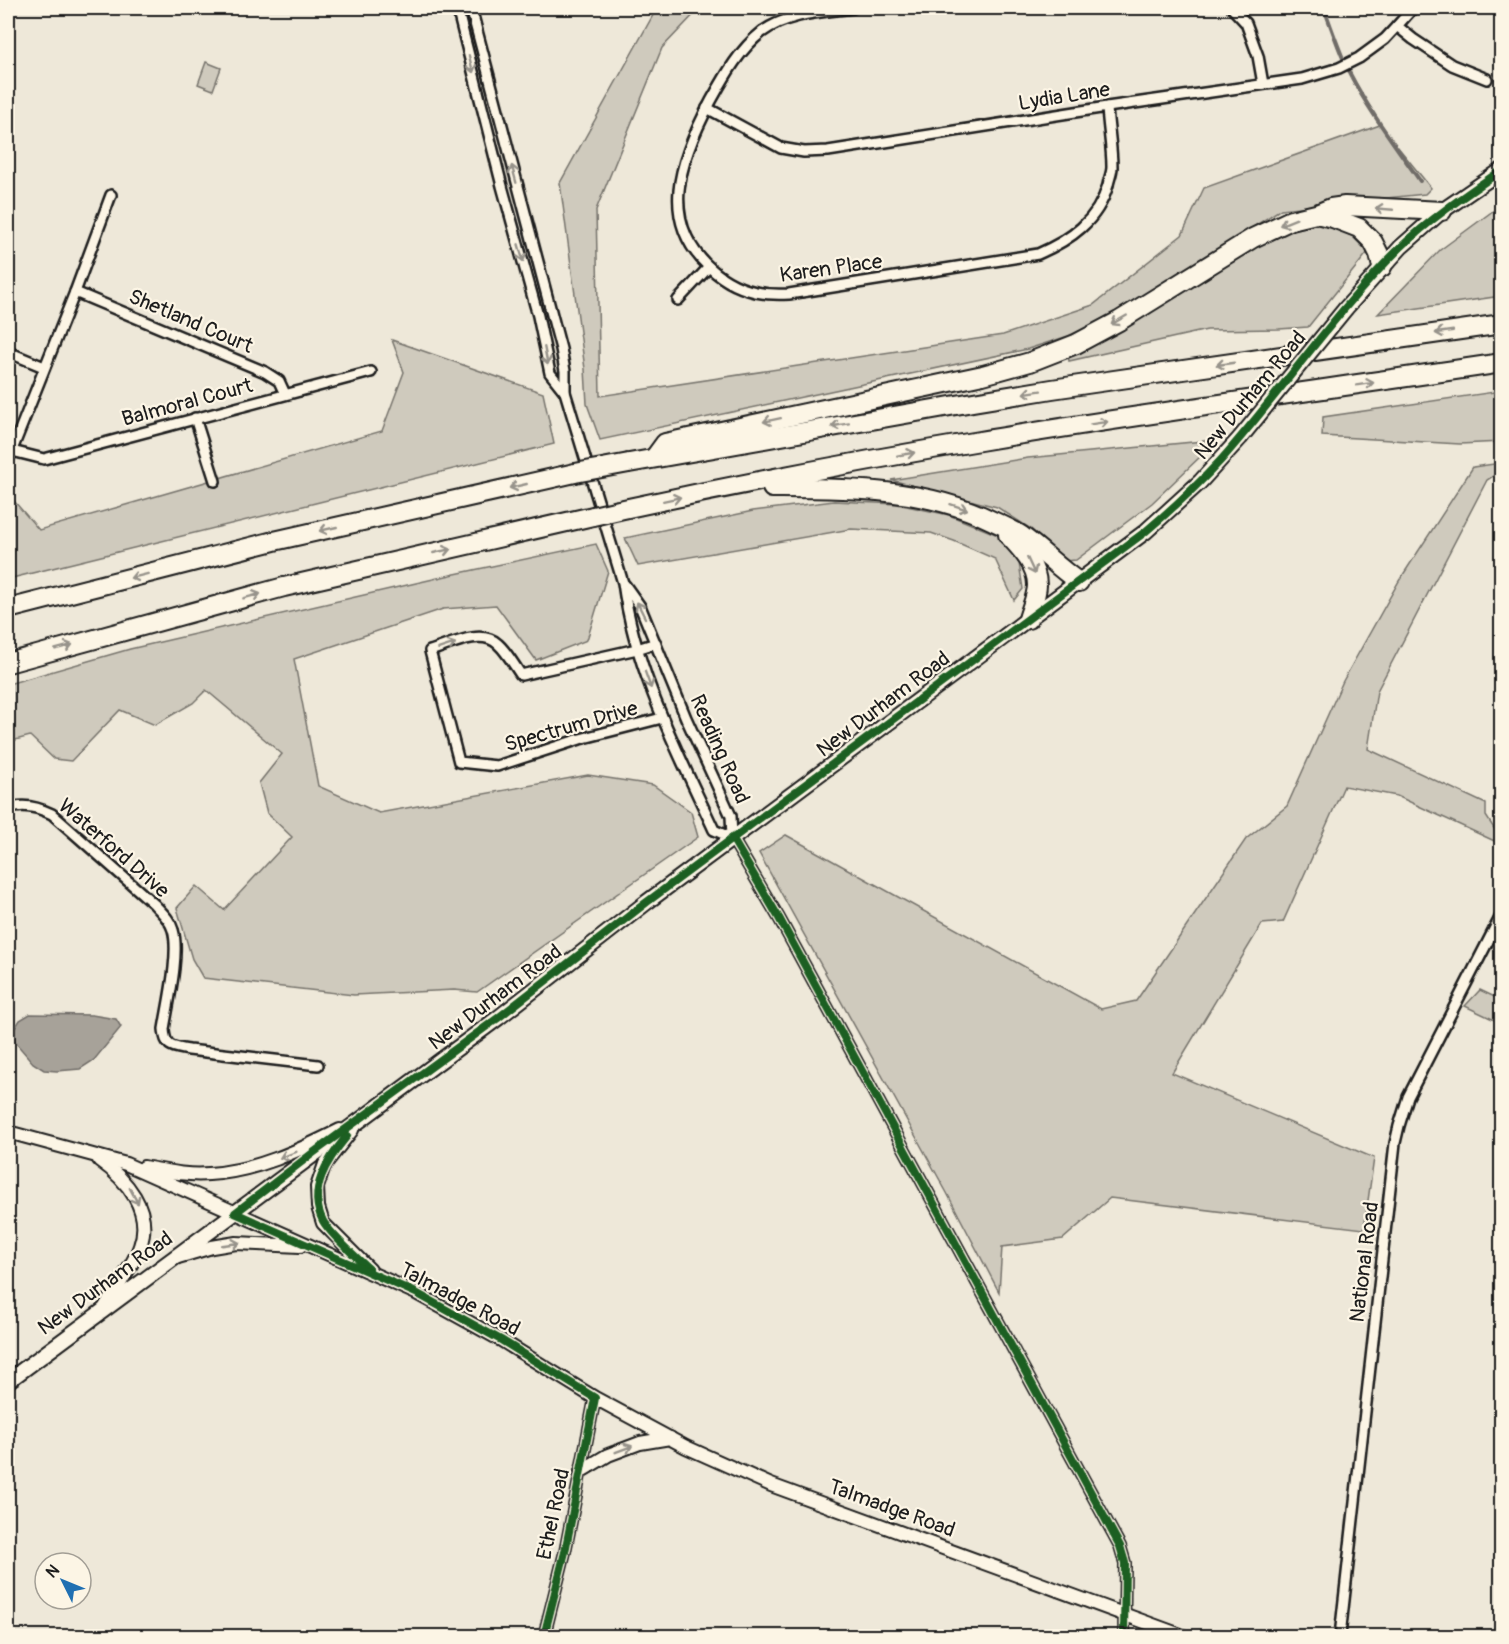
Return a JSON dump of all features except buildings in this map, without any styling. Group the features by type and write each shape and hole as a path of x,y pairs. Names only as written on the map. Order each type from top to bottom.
{"highway":[{"path":"654,458 665,443 983,375 1030,362 1076,344 1119,321 1253,238 1291,220 1345,206 1442,211"},
{"path":"1316,214 1359,228 1373,242 1382,267"},
{"path":"8,609 274,541 575,473 1052,389 1502,324"},
{"path":"8,663 284,587 725,488 980,441 1502,363"},
{"path":"725,488 818,488 896,492 940,501 975,513 1020,535 1079,582"},
{"path":"997,523 1020,548 1034,570 1037,585 1028,619"}],"main road":[{"name":"New Durham Road","path":"8,1381 490,1024 732,838 1145,532 1200,482 1240,438 1346,308 1401,247 1442,211 1502,170"}],"street":[{"path":"457,8 538,316 550,373 565,392"},
{"path":"471,8 561,349 565,371 565,392 623,583"},
{"name":"Karen Place","path":"853,8 791,18 764,32 746,46 723,79 688,148 678,194 682,225 695,252 722,278 736,286 759,294 789,294 1038,254 1060,245 1082,228 1096,212 1105,194 1112,169 1107,107"},
{"path":"1232,8 1246,23 1258,56 1263,84"},
{"name":"Lydia Lane","path":"707,108 781,147 804,152 828,152 1107,107 1302,80 1339,68 1359,58 1397,26 1413,8"},
{"path":"1397,26 1452,65 1487,79"},
{"path":"8,460 111,195"},
{"path":"678,300 709,267"},
{"name":"Shetland Court","path":"75,292 265,372 279,381 285,394"},
{"path":"8,352 44,367"},
{"name":"Balmoral Court","path":"12,451 44,459 371,372"},
{"path":"195,418 215,481"},
{"name":"Reading Road","path":"623,583 640,606 686,718 731,816 732,838 714,830 662,718 636,649 627,614 623,583"},
{"name":"Spectrum Drive","path":"656,643 521,675 499,644 490,639 478,636 430,651 459,762 497,766 580,739 662,718"},
{"name":"Waterford Drive","path":"8,809 15,806 28,806 52,814 167,918 173,930 175,943 164,1029 164,1038 168,1044 189,1050 318,1065"},
{"path":"732,838 779,918 1120,1546 1125,1563 1124,1636"},
{"name":"National Road","path":"1340,1636 1395,1143 1408,1097 1502,914"},
{"path":"126,1164 180,1173 207,1174 238,1170 295,1152 360,1120"},
{"path":"360,1120 325,1164 317,1187 318,1207 323,1223 375,1275"},
{"name":"Talmadge Road","path":"8,1132 126,1164 416,1293 595,1398 670,1438 771,1485 1183,1636"},
{"path":"93,1155 116,1172 130,1187 143,1215 141,1246 104,1310"},
{"path":"174,1258 236,1243 309,1246"},
{"name":"Ethel Road","path":"544,1636 565,1552 595,1398"},
{"path":"581,1471 608,1455 640,1443 670,1438"}],"shaded area":[{"path":"657,8 700,8 662,48 596,210 600,396 1003,335 1093,305 1182,235 1204,188 1380,125 1431,188 1425,194 1281,209 1115,315 1068,336 1028,349 600,440 587,404 585,369 560,183"},
{"path":"206,62 221,68 213,90 198,84"},
{"path":"1501,205 1501,296 1378,314 1440,250"},
{"path":"1320,222 1352,236 1368,252 1308,327 1207,330 1069,361 1068,355 1276,232"},
{"path":"392,340 543,393 554,444 8,579 8,506 14,501 39,530 382,431 404,372"},
{"path":"1501,391 1501,442 1460,444 1322,436 1323,417"},
{"path":"1214,440 1202,455 1152,503 1076,560 1064,561 1031,529 997,507 891,480 1028,458"},
{"path":"1501,463 1501,471 1487,480 1377,691 1368,749 1486,804 1486,816 1501,839 1501,844 1397,796 1344,786 1283,922 1262,924 1172,1073 1374,1158 1364,1229 1110,1198 1063,1239 1002,1247 999,1292 947,1193 759,853 786,835 1101,1009 1136,1001 1246,839 1287,806 1343,681 1399,581 1473,467"},
{"path":"834,501 897,504 949,515 998,535 1019,563 1023,589 1014,600 995,559 931,533 851,529 638,566 625,538 753,511"},
{"path":"596,544 608,571 587,640 536,660 496,605 443,609 294,659 318,786 379,813 588,775 653,785 691,812 698,837 477,992 454,990 354,995 203,978 192,959 177,908 196,886 224,910 292,837 267,813 259,783 282,754 206,690 193,703 155,725 120,710 71,761 54,759 30,736 8,742 8,684 130,649"},
{"path":"1480,990 1501,1000 1501,1023 1465,1006"},
{"path":"30,1014 92,1015 116,1019 121,1027 94,1060 80,1069 44,1070 33,1063 15,1042 13,1031 20,1020"}],"waterway":[{"path":"1324,8 1349,72 1383,128 1420,181"}],"cycle path":[{"path":"544,1636 565,1552 595,1398 501,1340 416,1293 235,1213 498,1018 647,902 1145,532 1184,498 1221,460 1330,325 1400,248 1437,216 1502,170"},
{"path":"732,838 779,918 1120,1546 1125,1563 1124,1636"},
{"path":"347,1136 326,1165 318,1187 317,1198 323,1221 331,1232 369,1269"}]}
